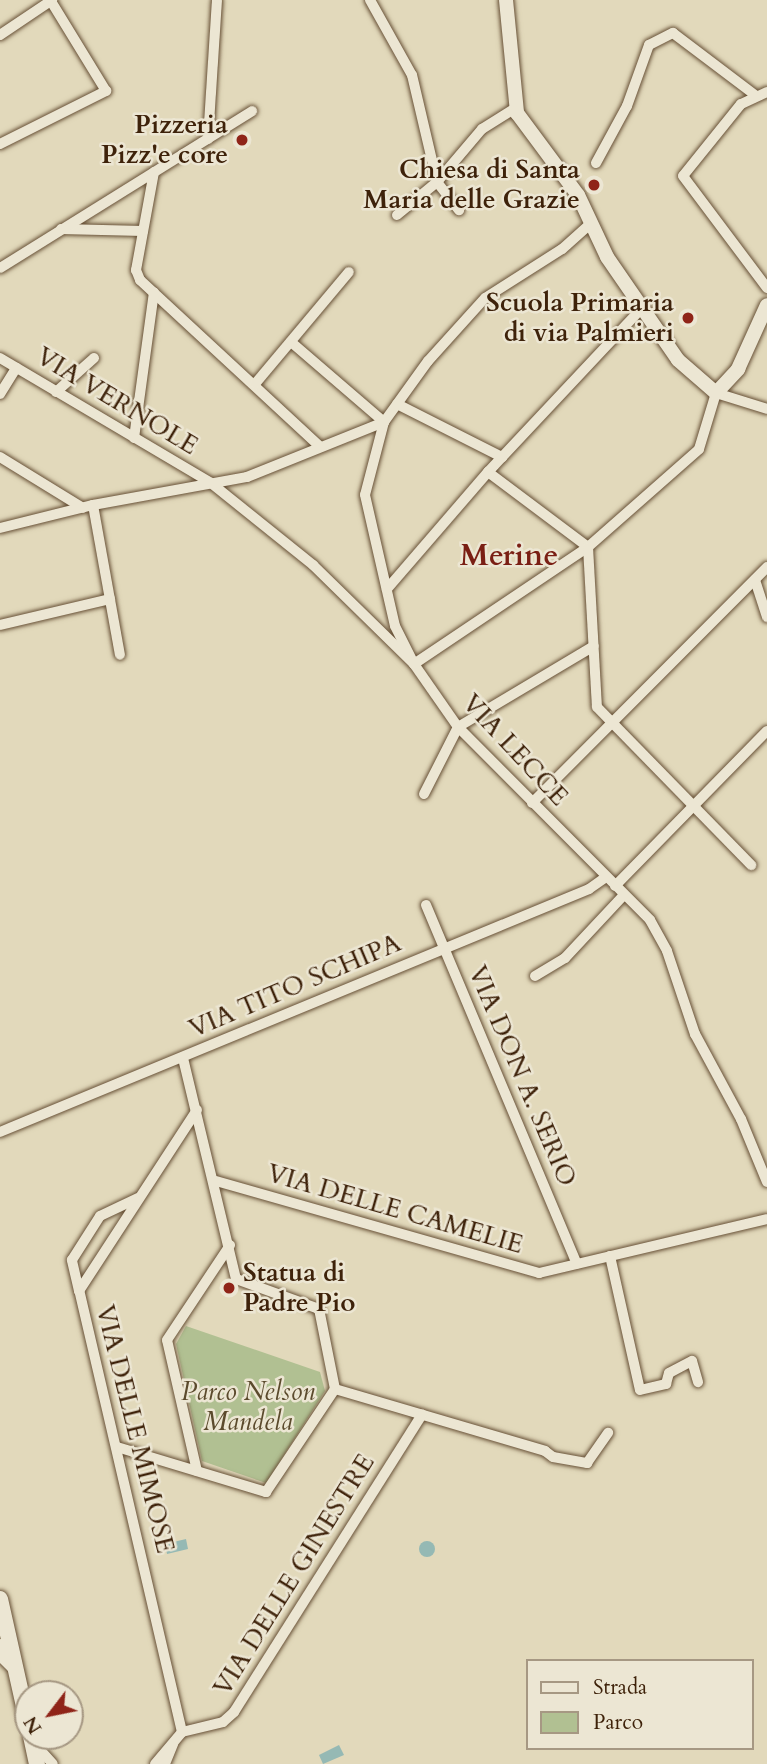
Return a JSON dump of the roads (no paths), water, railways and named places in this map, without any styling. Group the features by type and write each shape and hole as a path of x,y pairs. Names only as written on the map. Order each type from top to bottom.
{"main road":[{"path":"0,1599 18,1680"}],"street":[{"path":"208,139 217,0"},
{"path":"370,0 412,75 437,182 459,210"},
{"path":"506,0 516,108 578,195 589,225 640,310 678,360 716,393 767,409"},
{"path":"0,35 52,1 106,91 0,144"},
{"path":"596,163 627,106 649,45 673,33 755,95"},
{"path":"767,92 755,95 729,118 701,159 683,176 767,288"},
{"path":"397,215 437,182 482,130 516,108"},
{"path":"0,268 252,111"},
{"path":"154,172 136,270 154,292 318,446"},
{"name":"VIA LECCE","path":"589,225 562,249 485,298 428,361 384,422 365,495 395,626 414,664 458,727 650,920 667,951 695,1034 741,1119 767,1182"},
{"path":"61,229 143,231"},
{"path":"255,384 349,272"},
{"path":"134,438 154,292"},
{"path":"0,528 88,506 214,485 313,565 414,664 586,548 699,449 716,393 738,369 767,304"},
{"path":"387,589 488,472 640,310"},
{"path":"291,342 384,422"},
{"name":"VIA VERNOLE","path":"0,358 214,485 247,477 318,446 384,422"},
{"path":"57,392 94,358"},
{"path":"0,394 16,368"},
{"path":"397,404 502,457"},
{"path":"0,457 88,506 120,655"},
{"path":"488,472 586,548 597,708 751,865"},
{"path":"532,803 767,567"},
{"path":"755,580 767,617"},
{"path":"0,625 110,599"},
{"path":"424,794 458,727 594,646"},
{"path":"615,886 767,731"},
{"name":"VIA TITO SCHIPA","path":"0,1132 589,888 606,877"},
{"path":"536,976 565,958 624,895"},
{"name":"VIA DON A. SERIO","path":"426,905 577,1264"},
{"path":"117,1447 266,1492 335,1389 319,1309 236,1279 216,1181 183,1058"},
{"name":"VIA DELLE MIMOSE","path":"182,1732 79,1291 197,1110"},
{"name":"VIA DELLE CAMELIE","path":"216,1181 529,1272 577,1264 767,1219"},
{"path":"79,1291 72,1260 100,1216 139,1197"},
{"path":"197,1471 167,1340 230,1245"},
{"path":"610,1256 640,1390 666,1384 669,1373 692,1361 698,1382"},
{"path":"335,1389 553,1457 587,1463 608,1433"},
{"name":"VIA DELLE GINESTRE","path":"182,1732 223,1722 234,1712 422,1415"},
{"path":"0,1644 3,1658 16,1672"},
{"path":"155,1764 182,1732"},
{"path":"165,1764 173,1744"},
{"path":"42,1750 53,1764"}],"water":[{"path":"186,1539 188,1549 167,1554 165,1544"},
{"path":"427,1541 433,1543 433,1555 427,1557 421,1555 419,1549 421,1543"},
{"path":"339,1745 344,1755 323,1764 319,1755"}],"place":[{"name":"Pizzeria Pizz'e core","path":"242,140"},
{"name":"Chiesa di Santa Maria delle Grazie","path":"594,185"},
{"name":"Scuola Primaria di via Palmieri","path":"688,318"},
{"name":"Statua di Padre Pio","path":"229,1288"}],"district":[{"name":"Merine","path":"509,556"}],"park label":[{"name":"Parco Nelson Mandela","path":"248,1407"}]}
